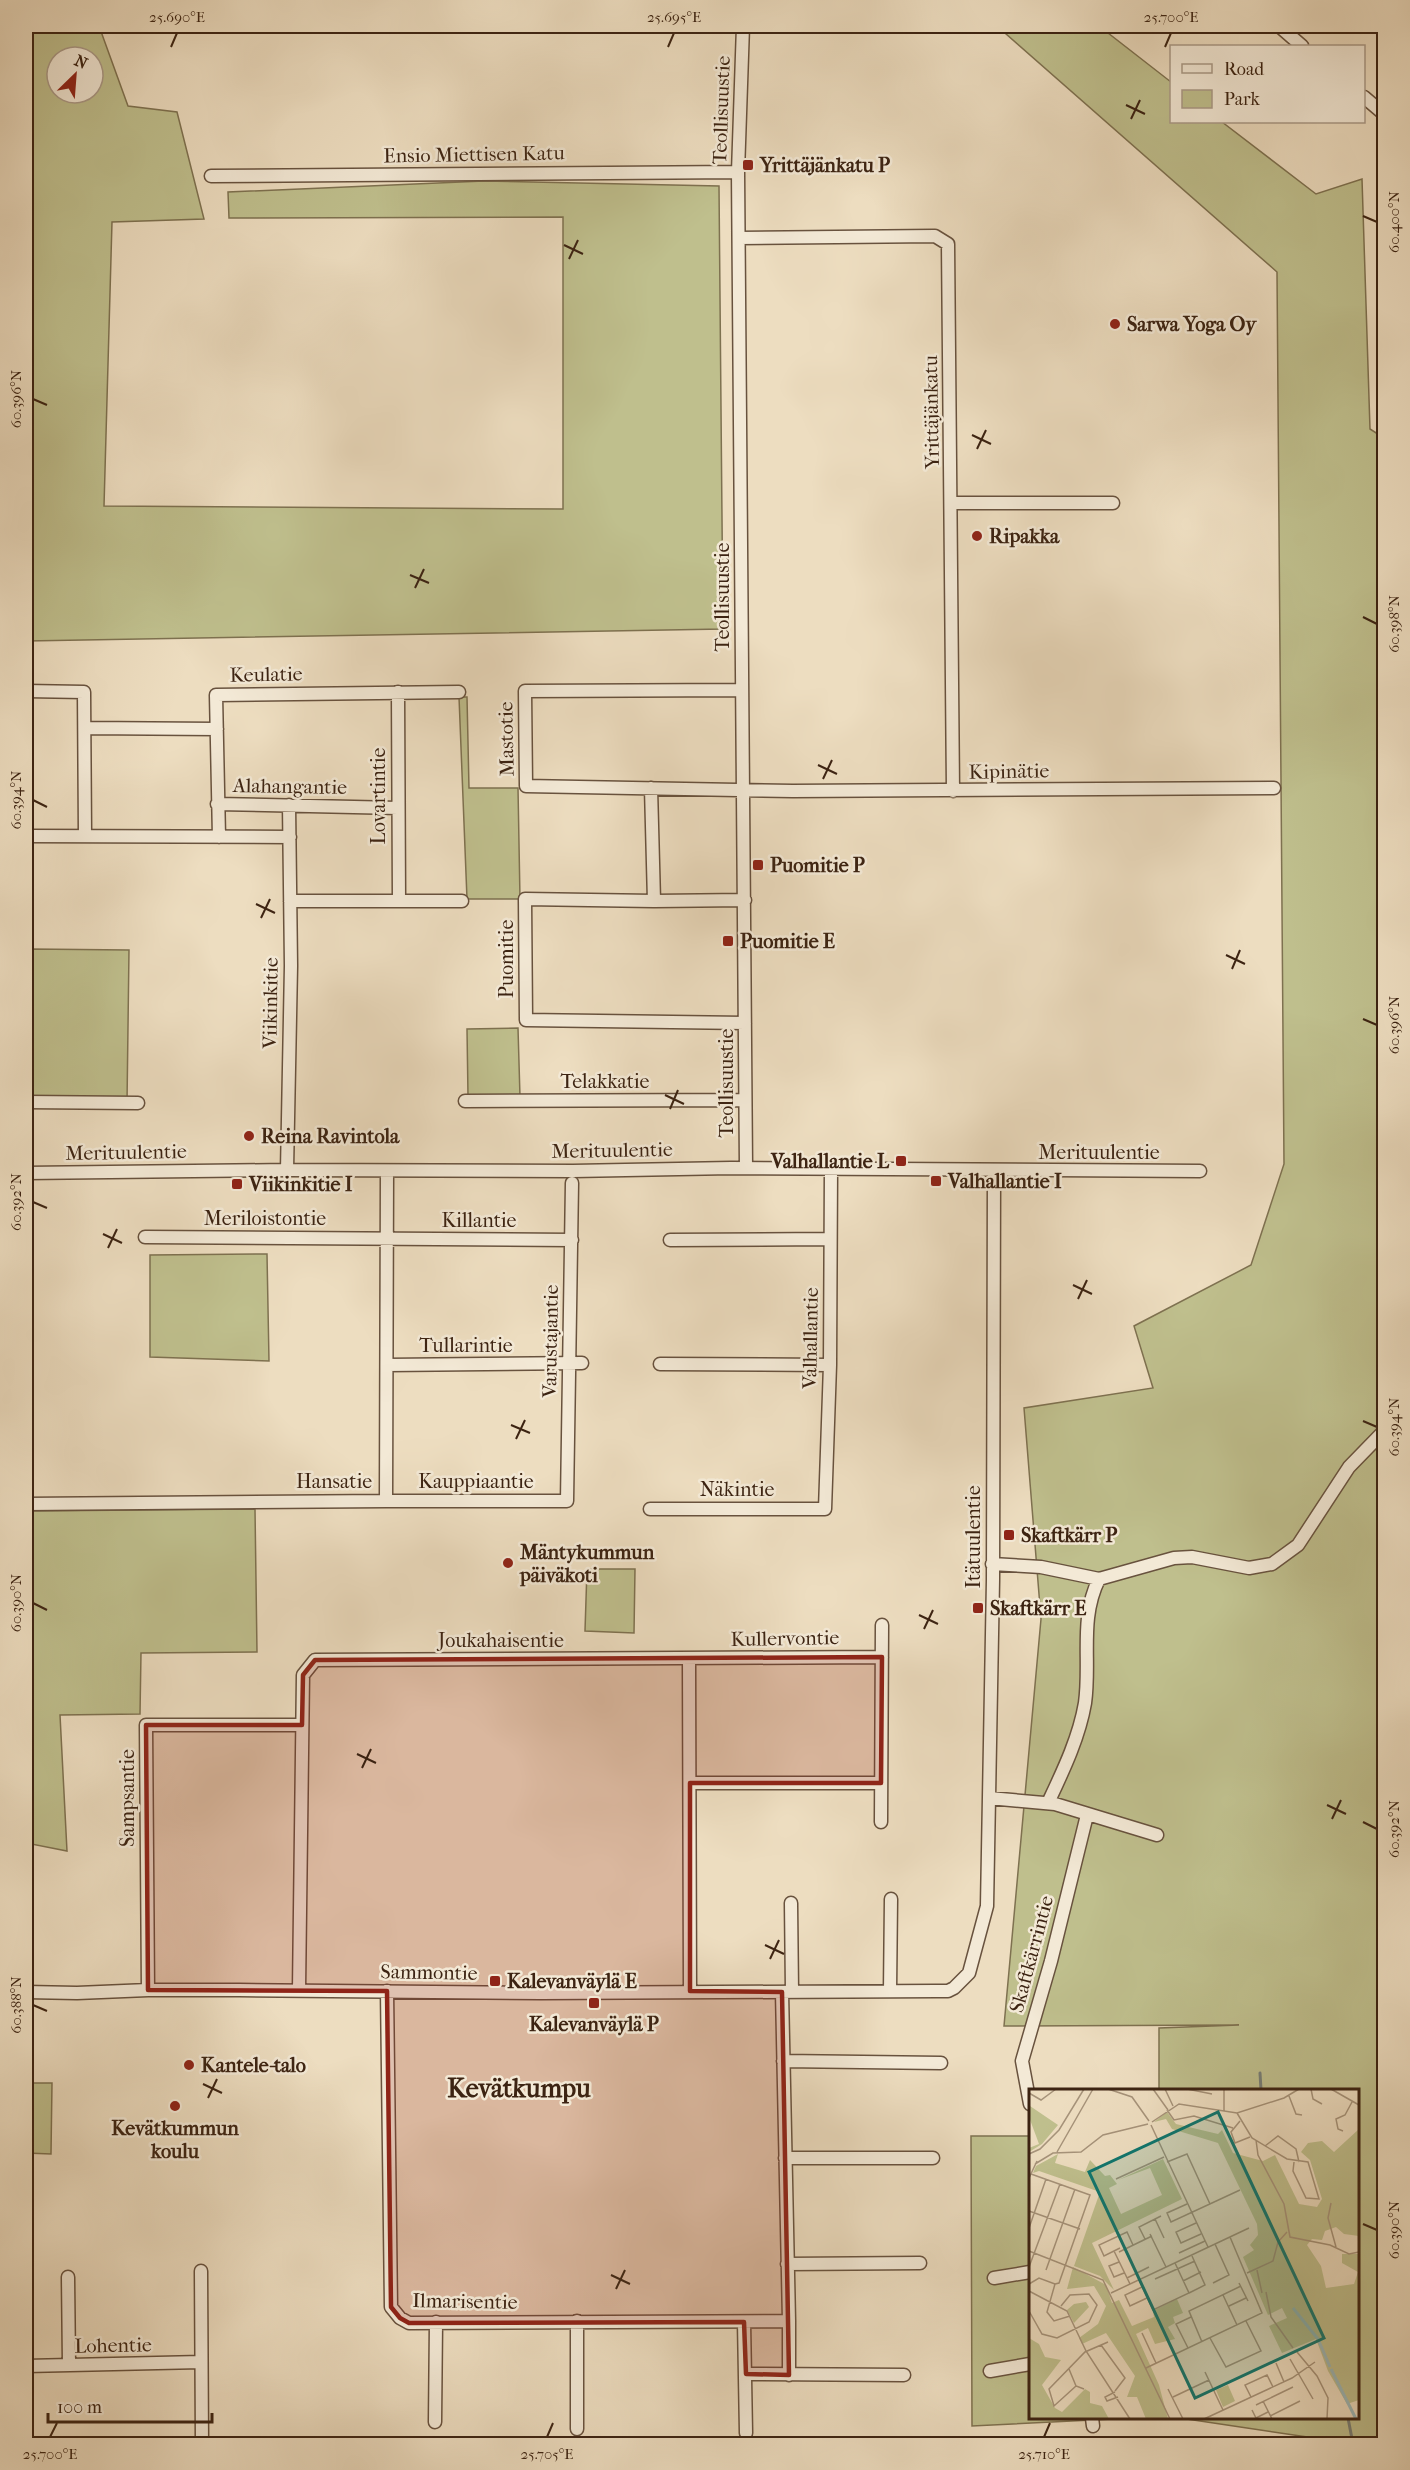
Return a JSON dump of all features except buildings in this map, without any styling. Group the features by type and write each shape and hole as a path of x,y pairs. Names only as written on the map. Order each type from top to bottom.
{"street":[{"name":"Teollisuustie","path":"743,26 738,172 746,1168"},
{"path":"1279,26 1301,45"},
{"path":"1365,98 1384,114"},
{"name":"Ensio Miettisen Katu","path":"212,176 738,172"},
{"name":"Yrittäjänkatu","path":"739,238 935,236 948,244 953,791"},
{"path":"952,502 1113,503"},
{"name":"Mastotie","path":"742,690 525,691 526,786 744,789"},
{"path":"26,691 84,692 85,835"},
{"name":"Lovartintie","path":"398,692 399,900"},
{"name":"Keulatie","path":"219,837 216,695 459,692"},
{"path":"85,728 217,729"},
{"path":"651,788 654,901"},
{"name":"Kipinätie","path":"744,789 953,791 1274,788"},
{"name":"Alahangantie","path":"217,804 398,808"},
{"name":"Viikinkitie","path":"287,1170 289,805"},
{"path":"26,836 290,837"},
{"name":"Puomitie","path":"745,900 525,899 526,1020 745,1023"},
{"path":"290,901 462,901"},
{"name":"Telakkatie","path":"465,1101 745,1100"},
{"path":"26,1102 138,1102"},
{"name":"Merituulentie","path":"26,1173 746,1168 1200,1171"},
{"name":"Valhallantie","path":"825,1509 830,1365 831,1168"},
{"name":"Hansatie","path":"26,1504 386,1501 387,1171"},
{"name":"Itätuulentie","path":"969,1973 987,1906 994,1171"},
{"name":"Varustajantie","path":"567,1501 576,1363 572,1183"},
{"name":"Meriloistontie","path":"144,1237 258,1236 386,1239"},
{"name":"Killantie","path":"386,1239 572,1240"},
{"path":"670,1240 830,1239"},
{"name":"Tullarintie","path":"387,1365 576,1363"},
{"path":"660,1364 830,1365"},
{"path":"992,1564 1041,1567 1099,1579 1174,1558 1191,1557 1249,1568 1272,1564 1298,1545 1349,1467 1384,1431"},
{"name":"Kauppiaantie","path":"386,1501 567,1501"},
{"name":"Näkintie","path":"650,1509 825,1509"},
{"path":"1048,1803 1079,1732 1085,1701 1088,1609 1099,1579"},
{"path":"881,1822 882,1625"},
{"name":"Kullervontie","path":"689,1658 882,1656"},
{"path":"689,1658 690,1991"},
{"name":"Joukahaisentie","path":"299,1990 303,1675 315,1660 689,1658"},
{"name":"Sampsantie","path":"148,1990 146,1725 302,1725"},
{"path":"690,1783 881,1783"},
{"path":"989,1798 1048,1803 1157,1835"},
{"name":"Skaftkärrintie","path":"1029,2099 1022,2061 1051,1960 1087,1815"},
{"path":"890,1991 891,1899"},
{"path":"789,2375 783,2061 791,1903"},
{"name":"Sammontie","path":"26,1992 77,1993 148,1990 541,1993 948,1991 969,1973"},
{"name":"Ilmarisentie","path":"387,1991 391,2307 400,2318 409,2323 789,2321"},
{"path":"783,2061 941,2063"},
{"path":"785,2158 933,2158"},
{"path":"787,2264 920,2263"},
{"path":"201,2271 202,2445"},
{"path":"994,2278 1029,2272"},
{"path":"68,2277 69,2365"},
{"path":"577,2321 577,2429"},
{"path":"435,2422 436,2322"},
{"path":"744,2322 746,2433"},
{"name":"Lohentie","path":"26,2366 201,2362"},
{"path":"990,2371 1029,2364"},
{"path":"746,2374 904,2375"}],"highlighted area":[{"path":"882,1657 881,1783 690,1783 690,1991 782,1992 789,2375 746,2374 744,2322 409,2323 400,2318 391,2307 387,1991 148,1990 146,1725 302,1725 303,1675 315,1660"}],"green space":[{"path":"26,26 99,26 128,106 177,112 204,219 112,222 104,506 563,509 563,217 229,218 228,192 484,181 719,186 723,629 26,641"},
{"path":"997,26 1099,26 1170,81 1170,123 1223,123 1316,194 1362,179 1370,429 1384,438 1384,2444 1342,2444 1341,2442 1187,2419 1359,2419 1359,2089 1159,2089 1159,2028 1239,2025 1004,2026 1041,1619 1024,1408 1153,1388 1134,1326 1251,1265 1284,1164 1277,272"},
{"path":"459,697 467,697 469,788 518,788 520,899 467,899"},
{"path":"30,949 129,950 127,1103 26,1106"},
{"path":"518,1028 520,1097 468,1096 467,1029"},
{"path":"267,1254 269,1361 150,1357 150,1255"},
{"path":"255,1509 257,1652 141,1653 140,1714 60,1715 67,1851 26,1843 26,1511"},
{"path":"587,1569 635,1569 634,1633 585,1631"},
{"path":"26,2083 52,2083 51,2154 26,2153"},
{"path":"971,2136 1029,2136 1029,2419 1113,2419 972,2426"}],"waterway":[{"path":"1260,2073 1261,2089"},
{"path":"1348,2419 1353,2444"}],"place":[{"name":"Yrittäjänkatu P","path":"748,165"},
{"name":"Sarwa Yoga Oy","path":"1115,324"},
{"name":"Ripakka","path":"977,536"},
{"name":"Puomitie P","path":"758,865"},
{"name":"Puomitie E","path":"728,941"},
{"name":"Reina Ravintola","path":"249,1136"},
{"name":"Valhallantie L","path":"901,1161"},
{"name":"Valhallantie I","path":"936,1181"},
{"name":"Viikinkitie I","path":"237,1184"},
{"name":"Skaftkärr P","path":"1009,1535"},
{"name":"Mäntykummun päiväkoti","path":"508,1563"},
{"name":"Skaftkärr E","path":"978,1608"},
{"name":"Kalevanväylä E","path":"495,1981"},
{"name":"Kalevanväylä P","path":"594,2003"},
{"name":"Kantele-talo","path":"189,2065"},
{"name":"Kevätkummun koulu","path":"175,2106"}],"district":[{"name":"Kevätkumpu","path":"519,2088"}]}
